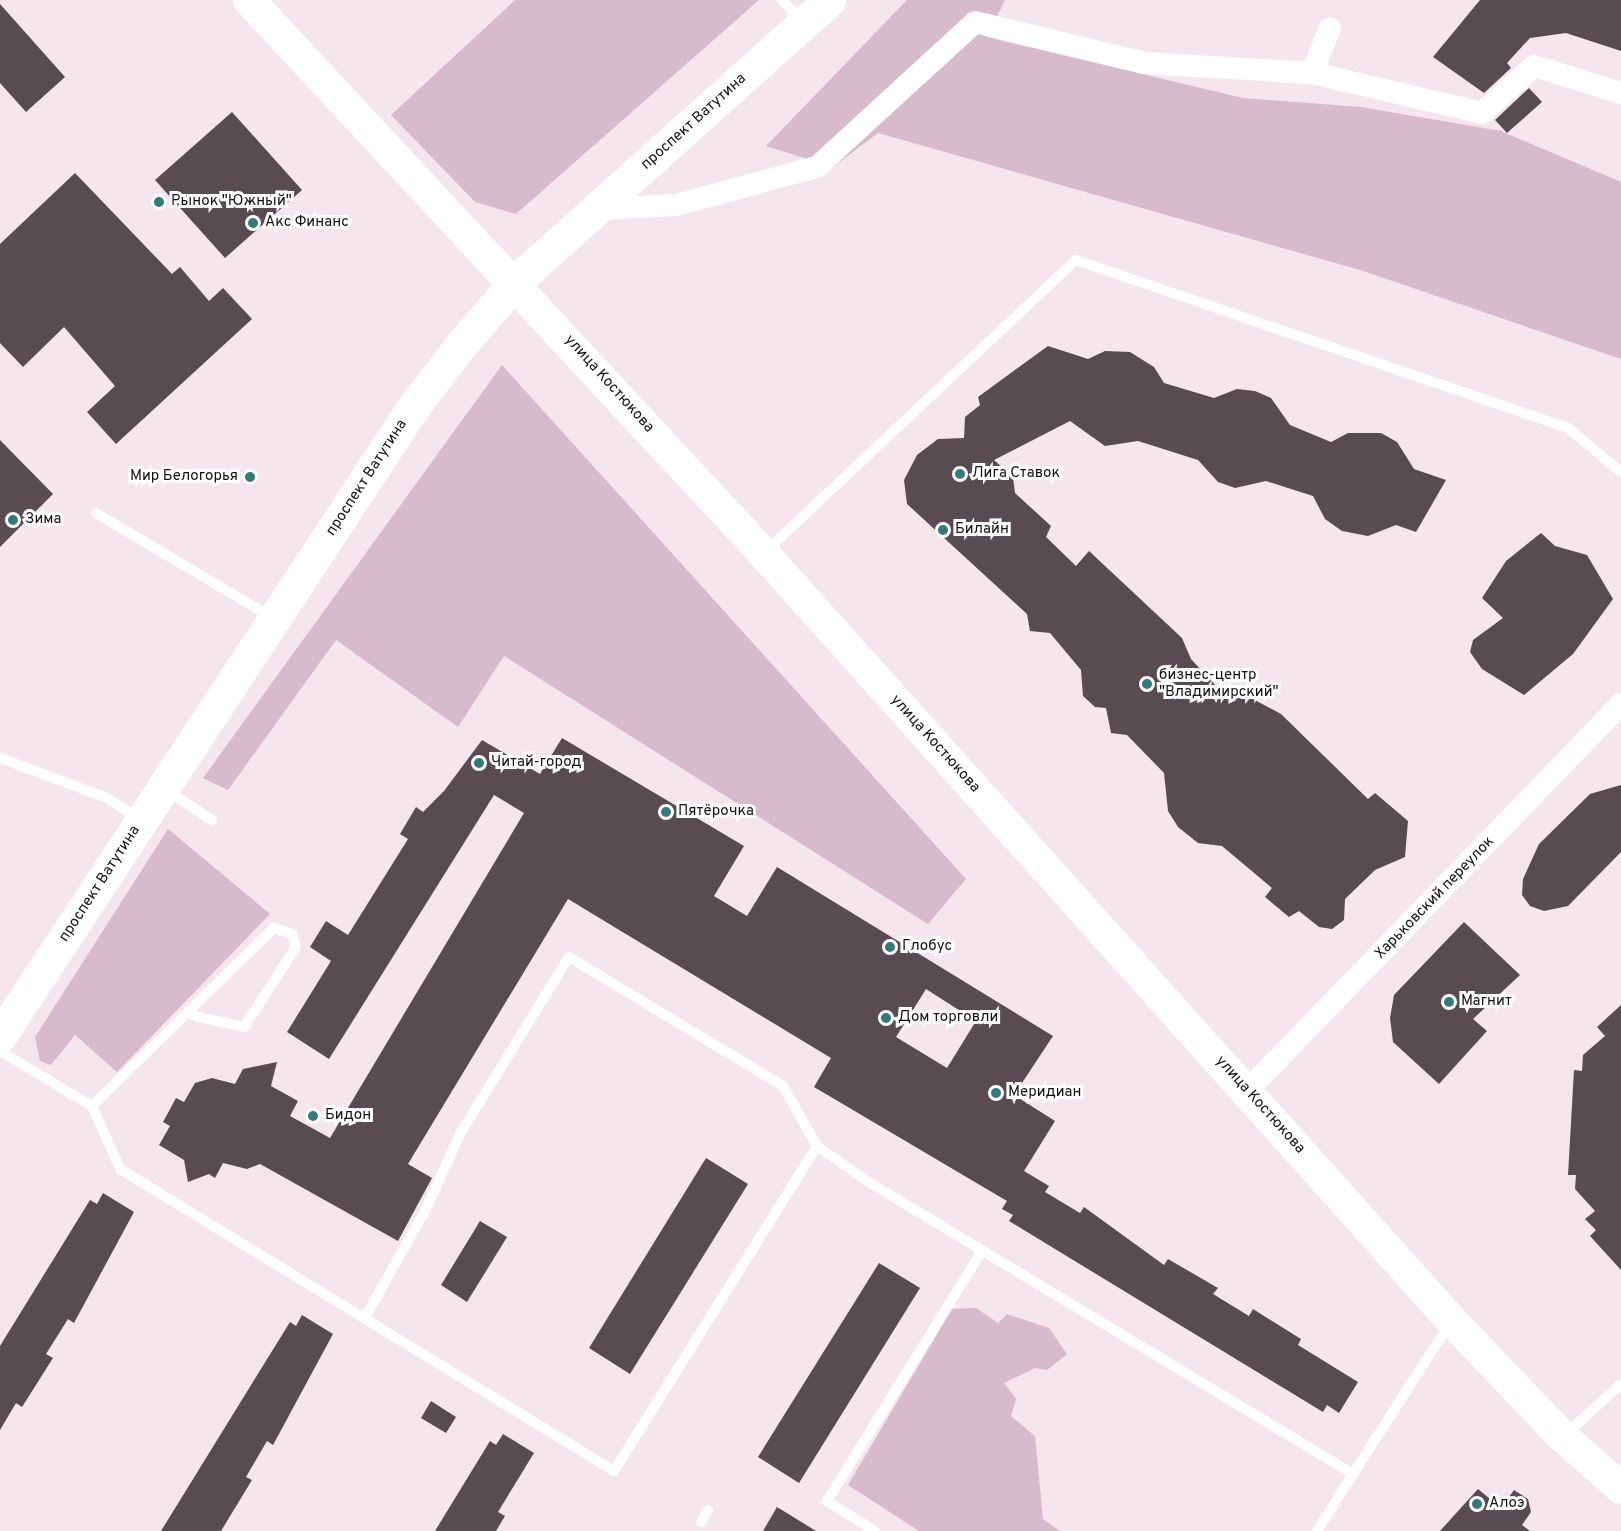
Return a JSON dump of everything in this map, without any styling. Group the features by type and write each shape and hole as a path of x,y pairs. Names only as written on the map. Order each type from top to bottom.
{"main road":[{"name":"проспект Ватутина","path":"0,1036 414,406 515,282 829,0"},
{"name":"улица Костюкова","path":"259,6 763,553 1248,1090 1451,1320 1563,1437 1621,1488"}],"street":[{"path":"597,209 676,205 817,167 975,22 1144,63 1312,73 1482,113 1534,66 1621,93"},
{"path":"1312,73 1330,28"},
{"name":"Харьковский переулок","path":"1248,1090 1621,704"}],"lane":[{"path":"782,0 804,23"},
{"path":"763,553 1076,260 1568,428 1621,472"},
{"path":"96,513 274,619"},
{"path":"0,758 107,798 141,820"},
{"path":"163,788 212,820"},
{"path":"92,1106 186,1014 274,928 292,934 296,947 244,1027 186,1014"},
{"path":"364,1319 426,1209 460,1134 569,957 783,1086 817,1146 982,1251 1353,1474"},
{"path":"0,1052 92,1106 120,1169 614,1471 817,1146"},
{"path":"876,1531 827,1501 982,1251"},
{"path":"1317,1531 1451,1320"},
{"path":"1563,1437 1621,1384"},
{"path":"701,1522 708,1510"}],"shaded area":[{"path":"515,0 759,0 516,214 475,202 391,115"},
{"path":"907,0 1005,0 987,37 1243,98 1361,107 1501,131 1621,182 1621,359 1360,270 878,133 833,167 766,146"},
{"path":"502,365 966,879 928,924 504,656 458,727 336,640 228,790 203,778"},
{"path":"168,829 270,914 117,1072 75,1035 51,1065 40,1061 35,1037"},
{"path":"976,1308 998,1323 1007,1314 1049,1328 1067,1354 1047,1370 1035,1368 1004,1383 1016,1399 1011,1416 1035,1436 1043,1519 1060,1531 919,1531 848,1485 952,1309"}],"building":[{"path":"1480,0 1621,0 1621,51 1566,33 1530,38 1507,63 1511,68 1484,93 1433,57"},
{"path":"0,4 65,77 26,112 0,83"},
{"path":"1529,88 1542,102 1507,133 1495,120"},
{"path":"232,112 302,190 225,258 155,180"},
{"path":"75,173 172,274 180,267 209,301 223,288 252,319 116,444 87,412 115,386 64,327 23,367 0,343 0,244"},
{"name":"бизнес-центр \"Владимирский\"","path":"1048,346 1088,359 1105,351 1130,352 1154,367 1164,383 1214,398 1237,389 1255,391 1271,398 1290,425 1331,442 1348,433 1381,433 1397,442 1414,469 1446,480 1416,532 1396,525 1368,536 1342,531 1325,519 1313,496 1266,481 1235,488 1218,482 1198,460 1138,441 1105,446 1070,421 994,460 1013,477 1015,493 1051,526 1046,537 1076,566 1089,551 1182,638 1191,659 1218,688 1240,692 1281,714 1368,799 1375,793 1408,821 1405,857 1375,870 1345,899 1344,920 1332,929 1319,927 1299,911 1289,917 1265,897 1272,888 1222,846 1198,843 1178,827 1168,811 1164,773 1127,735 1111,733 1106,708 1095,707 1083,696 1081,670 1050,633 1030,631 1027,614 907,504 904,480 917,455 938,439 964,438 965,417 980,405 978,397"},
{"name":"Зима","path":"0,440 53,494 0,547"},
{"path":"1541,533 1555,546 1587,555 1613,599 1573,654 1524,695 1482,669 1470,652 1473,640 1503,618 1482,598 1506,561"},
{"path":"562,738 744,846 714,896 747,916 777,867 1053,1036 1014,1095 1055,1121 1024,1171 1049,1186 1045,1192 1080,1213 1084,1207 1164,1265 1168,1259 1218,1288 1213,1294 1249,1316 1253,1309 1301,1339 1298,1345 1358,1382 1339,1413 1327,1405 1323,1412 1009,1221 1013,1215 1002,1209 1007,1201 814,1087 831,1058 568,899 408,1164 432,1178 398,1241 260,1164 247,1169 223,1163 215,1178 209,1174 188,1182 184,1160 159,1145 170,1126 163,1122 176,1098 184,1102 195,1083 212,1078 235,1084 243,1069 277,1062 271,1086 298,1101 290,1116 330,1138 524,813 494,795 329,1059 287,1032 331,961 310,947 326,921 348,935 408,839 400,834 416,807 423,812 444,791 482,740 540,774","holes":["926,989 976,1021 947,1068 896,1037"]},
{"path":"1621,785 1621,852 1568,906 1544,911 1530,906 1522,895 1523,879 1539,844 1590,794"},
{"path":"1464,922 1520,975 1473,1019 1487,1031 1439,1084 1393,1042 1390,1018 1394,995"},
{"path":"1621,1005 1621,1270 1590,1236 1596,1230 1585,1219 1595,1211 1575,1189 1576,1175 1568,1175 1574,1070 1582,1071 1583,1055 1605,1036 1597,1027"},
{"path":"706,1158 748,1184 630,1374 589,1348"},
{"path":"103,1193 134,1212 74,1323 68,1319 46,1354 53,1358 22,1407 16,1403 0,1430 0,1346 90,1200 97,1204"},
{"path":"480,1221 507,1237 467,1302 441,1285"},
{"path":"879,1263 920,1288 799,1483 758,1457"},
{"path":"302,1315 333,1334 273,1445 267,1441 246,1477 252,1480 221,1531 161,1531 290,1322 296,1326"},
{"path":"431,1401 456,1417 446,1433 421,1418"},
{"path":"503,1434 534,1453 498,1512 505,1516 496,1531 435,1531 490,1441 496,1445"},
{"path":"1478,1489 1501,1508 1514,1490 1528,1499 1531,1512 1522,1525 1530,1531 1440,1531"},
{"path":"777,1507 816,1531 763,1531"}],"place":[{"name":"Рынок \"Южный\"","path":"159,202"},
{"name":"Акс Финанс","path":"253,223"},
{"name":"Лига Ставок","path":"960,474"},
{"name":"Мир Белогорья","path":"250,477"},
{"name":"Зима","path":"13,520"},
{"name":"Билайн","path":"943,530"},
{"name":"бизнес-центр \"Владимирский\"","path":"1147,684"},
{"name":"Читай-город","path":"479,763"},
{"name":"Пятёрочка","path":"666,812"},
{"name":"Глобус","path":"890,947"},
{"name":"Магнит","path":"1449,1002"},
{"name":"Дом торговли","path":"886,1018"},
{"name":"Меридиан","path":"996,1093"},
{"name":"Бидон","path":"313,1116"},
{"name":"Алоэ","path":"1477,1504"}]}
